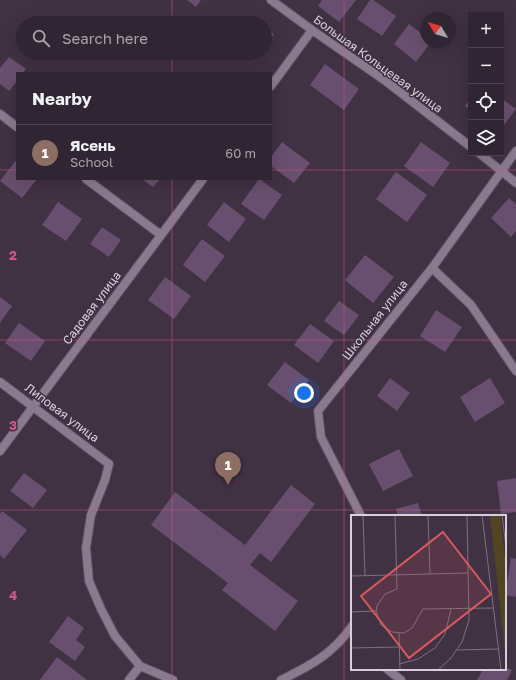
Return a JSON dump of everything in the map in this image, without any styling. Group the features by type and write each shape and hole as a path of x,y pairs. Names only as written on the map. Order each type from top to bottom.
{"street":[{"name":"Большая Кольцевая улица","path":"271,0 387,82 468,145"},
{"path":"272,85 312,30"},
{"path":"0,114 16,126"},
{"name":"Школьная улица","path":"360,515 321,437 318,411 432,268 516,150"},
{"path":"483,156 516,183"},
{"path":"87,180 161,235"},
{"name":"Садовая улица","path":"0,451 201,180"},
{"path":"432,268 470,305 516,371"},
{"name":"Липовая улица","path":"0,382 109,464 105,480 90,515 86,548 90,581 101,609 115,636 140,666"},
{"path":"281,680 311,665 335,647 345,637 351,628"},
{"path":"345,637 351,641"},
{"path":"129,680 140,666 173,680"},
{"path":"388,670 401,680"}],"building":[{"path":"187,0 201,0 196,7"},
{"path":"322,0 356,0 339,22 318,6"},
{"path":"370,0 373,0 396,16 382,36 357,19"},
{"path":"409,24 420,32 420,48 426,48 416,62 394,44"},
{"path":"9,57 26,69 24,72 16,72 16,82 9,91 0,84 0,68"},
{"path":"325,64 359,89 344,110 310,85"},
{"path":"504,100 516,109 504,125"},
{"path":"282,142 310,163 294,183 272,167 272,156"},
{"path":"421,142 450,163 433,187 404,166"},
{"path":"16,160 16,180 36,180 22,198 0,181"},
{"path":"396,172 427,195 407,222 376,199"},
{"path":"143,180 159,180 153,187"},
{"path":"258,180 282,195 264,220 241,204"},
{"path":"509,198 516,204 516,231 511,237 491,218"},
{"path":"58,202 82,219 66,241 42,225"},
{"path":"224,202 246,219 229,242 207,225"},
{"path":"102,227 121,240 109,257 90,244"},
{"path":"202,239 225,256 205,282 183,265"},
{"path":"365,255 394,277 373,303 345,280"},
{"path":"165,277 191,296 174,319 148,300"},
{"path":"0,297 12,306 0,323"},
{"path":"339,301 359,315 344,335 324,321"},
{"path":"436,310 462,327 445,352 420,336"},
{"path":"19,323 45,341 31,361 5,343"},
{"path":"310,324 334,341 318,363 294,345"},
{"path":"285,362 309,380 291,403 267,385"},
{"path":"390,378 410,393 397,411 377,396"},
{"path":"490,378 505,403 475,422 460,397"},
{"path":"399,449 413,476 383,491 369,464"},
{"path":"24,473 47,490 33,508 10,491"},
{"path":"516,478 516,512 501,514 497,481"},
{"path":"291,485 315,504 271,562 260,553 250,565 298,601 275,631 222,590 228,583 151,525 175,492 245,545"},
{"path":"418,503 422,515 398,515 396,509"},
{"path":"2,511 27,530 4,559 0,555 0,514"},
{"path":"511,558 516,559 516,597 506,595"},
{"path":"68,616 84,628 76,640 85,647 75,661 49,642"},
{"path":"57,657 87,680 40,680"},
{"path":"506,667 512,670 507,680 477,680 482,670 506,670"}],"place":[{"name":"Ясень","path":"228,485"}]}
